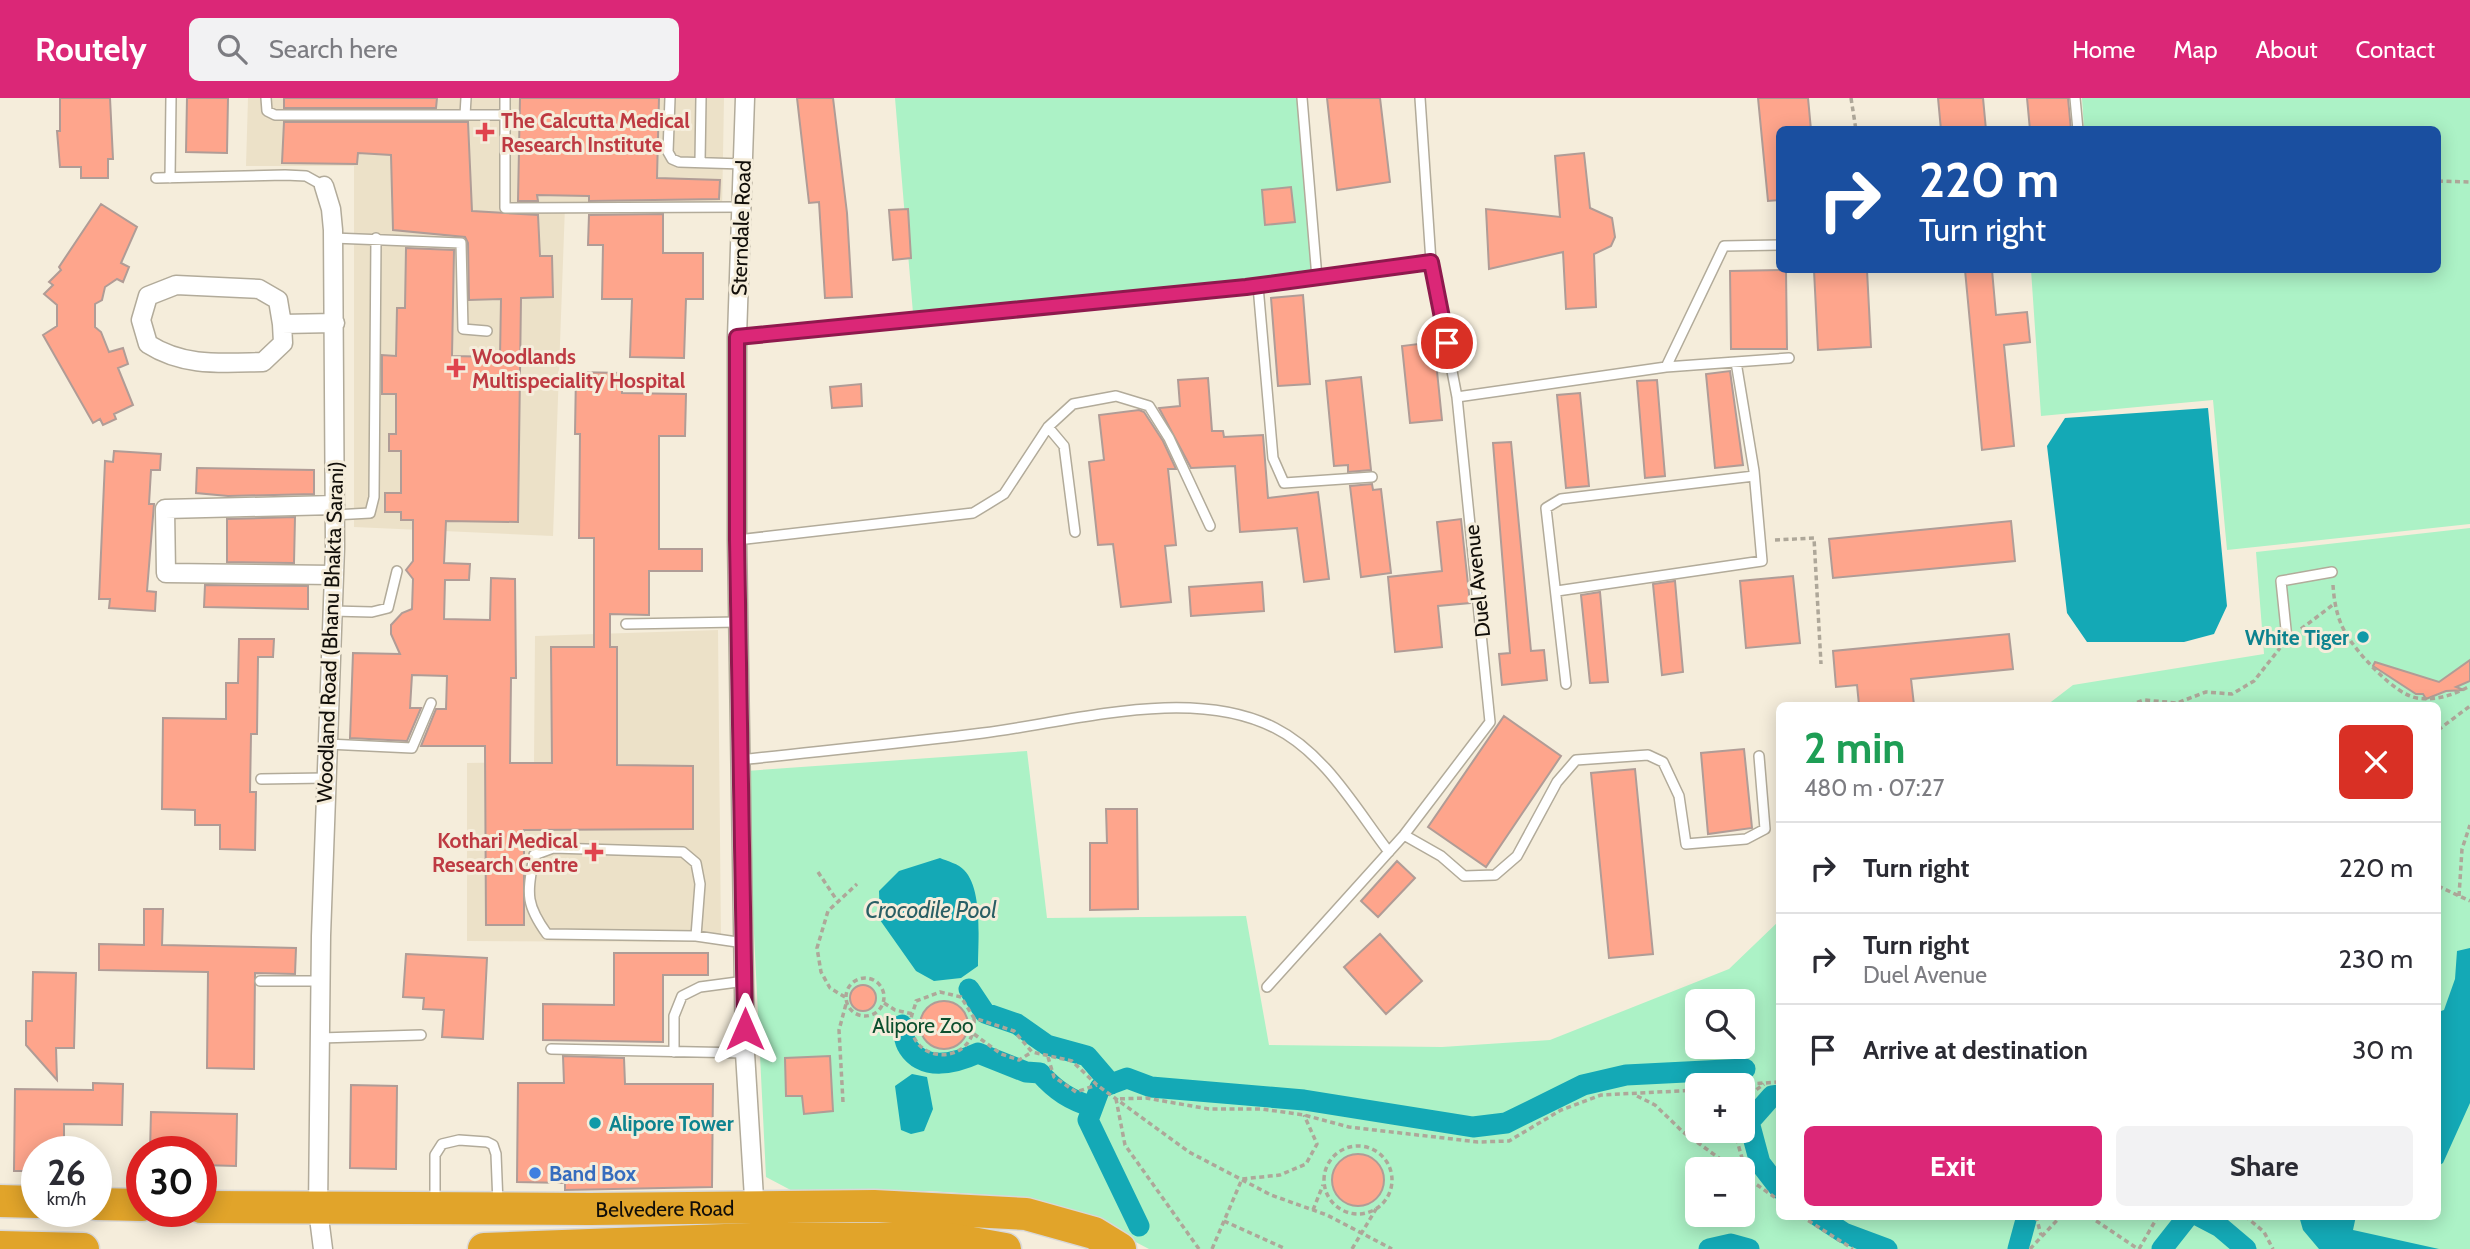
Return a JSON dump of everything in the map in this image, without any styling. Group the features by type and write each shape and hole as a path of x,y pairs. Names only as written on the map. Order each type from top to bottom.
{"highway":[{"path":"0,1201 21,1202"},
{"name":"Belvedere Road","path":"217,1207 498,1210 874,1206 1026,1214 1094,1233 1120,1249"},
{"path":"484,1249 950,1239 1005,1249"},
{"path":"0,1247 83,1249"}],"street":[{"name":"Sterndale Road","path":"746,98 737,337 737,540 745,1053 756,1206 752,1244"},
{"name":"Woodland Road (Bhanu Bhakta Sarani)","path":"323,1249 318,1210 320,1038 335,510 333,238 331,209 324,186"},
{"path":"176,285 259,289 278,300 282,324 283,342 263,362 198,363 169,357 148,344 141,320 148,296 176,285"},
{"path":"282,324 335,323"},
{"path":"334,575 166,573 165,509 335,510"}],"lane":[{"path":"170,178 171,98"},
{"path":"266,98 267,111 275,115 505,115"},
{"path":"465,115 466,98"},
{"path":"505,98 505,208 742,207"},
{"path":"670,98 668,152 672,159 678,162 743,164"},
{"path":"701,98 701,162"},
{"path":"1302,98 1317,278"},
{"name":"Duel Avenue","path":"1267,987 1404,835 1490,722 1457,397 1431,262 1420,98"},
{"path":"2075,98 2078,126"},
{"name":"Woodland Road (Bhanu Bhakta Sarani)","path":"156,178 285,175 306,176 324,186"},
{"path":"333,238 461,243 464,329 487,331"},
{"path":"335,510 370,513 374,497 376,238"},
{"path":"1667,367 1724,246 1776,245"},
{"path":"737,337 1258,286 1431,262"},
{"path":"1258,286 1273,458 1284,483 1372,477"},
{"path":"1457,397 1667,367 1789,358"},
{"path":"1557,591 1762,561 1758,541 1754,476 1736,362"},
{"path":"737,540 973,513 1004,494 1048,427 1073,404 1116,396 1149,406 1169,438 1210,526"},
{"path":"1048,427 1064,446 1075,532"},
{"path":"1566,684 1546,508 1561,499 1754,476"},
{"path":"332,611 372,612 387,608 397,571"},
{"path":"2287,639 2281,581 2332,572"},
{"path":"626,624 738,622"},
{"path":"327,744 412,748 431,703"},
{"path":"740,760 985,733 1165,708 1199,708 1238,715 1276,728 1314,755 1389,852"},
{"path":"1404,835 1441,856 1464,876 1495,875 1517,856 1557,782 1576,760 1648,755 1663,762 1679,796 1686,844 1746,839 1765,829 1759,756"},
{"path":"261,779 326,778"},
{"path":"696,936 700,884 696,863 683,852 553,848 534,855 528,889 531,912 547,934 696,936 745,943"},
{"path":"260,981 321,981"},
{"path":"674,1052 674,1016 682,996 700,987 745,981"},
{"path":"320,1038 421,1035"},
{"path":"551,1049 745,1053"},
{"path":"435,1210 435,1156 442,1143 459,1140 487,1142 495,1150 498,1210"}],"path":[{"path":"1852,98 1856,126"},
{"path":"2441,181 2470,182"},
{"path":"1758,541 1814,538 1821,664"},
{"path":"2332,572 2334,604 2345,632 2391,684 2416,699 2448,697 2470,687"},
{"path":"2138,702 2176,702 2206,692 2232,694 2254,681 2287,639 2334,604"},
{"path":"2441,728 2470,706"},
{"path":"2459,896 2462,849 2470,825"},
{"path":"818,872 838,902"},
{"path":"845,997 830,988 821,972 817,948 828,911 857,884"},
{"path":"2441,887 2470,901"},
{"path":"843,1102 839,1030 846,1004 845,997 856,980 870,979 882,988 884,1003 876,1014 868,1017 856,1015 846,1004"},
{"path":"940,992 961,998 974,1018 974,1034 968,1045 955,1054 934,1055 919,1045 910,1024 913,1014 916,1001 940,992"},
{"path":"884,1003 895,1010 913,1014"},
{"path":"974,1018 1014,1031 1032,1052 1072,1061 1097,1085 1189,1152 1271,1195 1313,1210 1392,1249"},
{"path":"974,1034 1001,1054 1019,1060 1032,1052"},
{"path":"1048,1057 1054,1077 1076,1093 1097,1085"},
{"path":"1755,1091 1766,1082"},
{"path":"1755,1083 1776,1082"},
{"path":"1116,1099 1146,1098 1209,1109 1262,1109 1304,1115 1349,1126 1478,1142 1509,1141 1560,1110 1601,1095 1685,1091"},
{"path":"1635,1095 1655,1105 1683,1132 1717,1157"},
{"path":"1116,1099 1125,1145 1199,1249"},
{"path":"1242,1179 1280,1175 1306,1164 1317,1144 1304,1115"},
{"path":"1313,1210 1324,1183 1327,1166 1339,1152 1360,1146 1377,1152 1388,1166 1391,1175 1389,1194 1352,1249"},
{"path":"1213,1249 1242,1179"},
{"path":"1324,1183 1331,1200 1346,1212 1367,1213 1378,1208"},
{"path":"1755,1184 1776,1198"},
{"path":"1807,1220 1853,1249"},
{"path":"2037,1220 2041,1235"},
{"path":"2030,1249 2058,1220"},
{"path":"2095,1220 2139,1249 2156,1220"},
{"path":"2250,1220 2264,1232 2273,1249"},
{"path":"1224,1221 1286,1249"}],"shaded area":[{"path":"248,98 724,98 722,212 565,206 553,536 354,527 354,166 246,166"},
{"name":"Kothari Medical Research Centre","path":"718,630 721,942 467,941 467,763 534,762 535,636"}],"green space":[{"path":"895,98 1300,98 1313,274 913,313"},
{"path":"2082,98 2470,98 2470,524 2227,550 2213,400 2041,416 2031,273 2441,273 2441,126 2084,126"},
{"name":"Alipore Zoo","path":"2470,528 2470,1249 1149,1249 1076,1211 1005,1196 929,1191 802,1196 766,1177 746,771 1027,751 1047,918 1246,916 1269,1045 1442,1047 1550,1040 1729,969 1776,924 1776,1220 2441,1220 2441,702 2051,702 2073,685 2264,654 2256,552"}],"water":[{"path":"2208,408 2227,606 2214,634 2184,642 2087,642 2067,613 2047,446 2065,418"},
{"name":"Crocodile Pool","path":"940,858 962,868 974,890 978,916 978,966 961,978 934,981 916,971 880,920 879,891 899,871"},
{"path":"2470,948 2470,1103 2441,1164 2441,1011 2444,1010 2455,979 2457,951"},
{"path":"912,1074 927,1077 933,1109 924,1131 911,1134 901,1130 895,1086"},
{"path":"2300,1220 2355,1220 2353,1230 2439,1249 2319,1249 2303,1230"}],"building":[{"path":"60,98 110,98 113,159 108,159 108,178 81,178 81,167 60,167 57,131 60,131"},
{"path":"187,98 228,98 227,153 186,152"},
{"path":"284,98 437,98 436,108 284,108"},
{"path":"520,98 659,98 657,178 720,180 719,199 589,201 589,196 537,195 538,201 518,201"},
{"path":"797,98 833,98 847,213 852,297 825,298 819,202 809,203"},
{"path":"1327,98 1380,98 1390,182 1337,190"},
{"path":"1758,98 1808,98 1811,126 1776,126 1776,200 1768,201"},
{"path":"1938,98 1983,98 1986,126 1941,126"},
{"path":"2027,98 2068,98 2071,126 2030,126"},
{"path":"284,122 468,122 472,211 538,215 540,256 552,256 553,297 521,298 518,522 446,521 444,563 470,564 469,580 445,580 444,619 490,620 491,578 515,579 516,678 511,678 510,763 552,763 551,647 594,647 594,538 579,538 580,434 575,434 576,372 622,373 622,393 686,394 685,436 659,436 659,549 702,549 702,571 649,571 649,615 610,614 610,647 617,647 617,765 693,766 693,829 524,830 524,925 486,925 485,746 421,746 436,709 446,709 447,676 412,675 410,708 421,708 407,741 350,738 353,653 400,654 391,634 391,625 402,613 412,609 413,579 406,570 413,561 413,520 401,520 401,512 385,512 385,493 401,493 401,451 389,451 389,434 396,434 396,394 382,394 382,355 396,356 397,308 405,308 406,248 454,250 452,356 500,357 501,299 469,300 468,243 465,237 393,230 391,155 358,153 357,164 282,163"},
{"path":"1584,153 1590,208 1612,218 1615,237 1611,246 1594,254 1596,307 1566,309 1563,252 1489,269 1486,209 1560,217 1555,156"},
{"path":"1291,187 1295,222 1265,225 1262,190"},
{"path":"101,204 137,227 121,263 129,267 123,282 117,279 105,287 102,300 95,304 95,327 101,332 109,352 123,348 128,364 118,368 133,405 114,414 116,419 103,425 100,419 93,423 43,335 57,326 57,305 44,294 53,285 49,282 61,270 59,267"},
{"path":"908,209 911,258 893,260 889,210"},
{"path":"663,214 663,253 703,253 703,299 686,299 684,358 630,357 632,299 602,299 603,245 588,245 589,215"},
{"path":"1776,270 1776,273 1786,273 1787,349 1731,349 1730,271"},
{"path":"1814,273 1867,273 1871,347 1818,350"},
{"path":"1965,273 1992,273 1996,315 2027,312 2030,342 2004,345 2014,446 1982,450"},
{"path":"1303,295 1310,384 1278,386 1271,298"},
{"path":"1434,342 1442,420 1410,423 1402,346"},
{"path":"1730,371 1743,465 1715,468 1706,374"},
{"path":"1361,377 1371,470 1348,472 1348,465 1334,466 1326,381"},
{"path":"1208,378 1212,431 1223,431 1224,437 1263,435 1268,498 1318,492 1329,579 1304,582 1297,528 1240,532 1235,466 1191,468 1159,408 1180,406 1178,380"},
{"path":"1657,380 1665,476 1645,478 1637,381"},
{"path":"861,384 862,406 832,408 830,387"},
{"path":"1580,393 1589,486 1566,488 1557,395"},
{"path":"1139,410 1144,412 1163,441 1176,469 1168,469 1176,545 1165,546 1171,602 1121,607 1113,544 1098,545 1089,462 1104,460 1099,415"},
{"path":"1511,442 1531,651 1544,650 1547,680 1502,685 1499,654 1510,653 1493,443"},
{"path":"114,451 161,454 160,470 151,470 149,504 154,504 147,591 156,592 155,611 109,608 110,599 99,599 105,461 113,462"},
{"path":"197,468 314,470 314,494 228,496 196,493"},
{"path":"1372,484 1373,490 1381,489 1391,573 1361,577 1350,486"},
{"path":"295,517 294,563 227,562 227,519"},
{"path":"1461,519 1470,603 1438,606 1442,647 1395,652 1388,577 1442,571 1437,522"},
{"path":"2011,521 2015,561 1833,578 1829,539"},
{"path":"1793,576 1800,643 1746,648 1740,581"},
{"path":"1675,581 1683,672 1662,675 1653,584"},
{"path":"1262,582 1264,611 1191,616 1189,587"},
{"path":"205,585 308,586 308,609 204,607"},
{"path":"1600,592 1608,682 1590,683 1581,595"},
{"path":"2009,634 2013,669 1911,679 1914,702 1859,702 1857,685 1836,687 1833,651"},
{"path":"239,639 274,639 273,657 258,657 257,734 251,734 250,792 256,792 255,850 220,849 220,825 195,825 195,810 162,809 163,718 226,719 226,683 238,683"},
{"path":"2470,660 2470,681 2456,687 2464,690 2446,691 2426,699 2423,694 2416,694 2373,666 2375,662 2439,682"},
{"path":"1504,716 1561,756 1486,867 1428,827"},
{"path":"1744,749 1752,828 1708,834 1701,753"},
{"path":"1635,769 1653,954 1609,958 1591,773"},
{"path":"1106,809 1137,809 1138,909 1090,910 1090,843 1107,843"},
{"path":"1397,861 1415,878 1378,917 1361,901"},
{"path":"144,909 163,909 162,945 296,948 295,974 255,973 254,1069 207,1068 208,972 99,970 99,944 144,945"},
{"path":"1380,934 1422,981 1386,1014 1344,967"},
{"path":"614,953 708,953 708,975 663,975 663,1042 543,1040 543,1004 614,1005"},
{"path":"406,954 487,958 483,1039 442,1037 444,1010 423,1009 424,998 403,997"},
{"path":"33,972 76,973 74,1048 56,1048 57,1080 26,1045 26,1021 32,1021"},
{"path":"863,985 872,989 876,998 872,1007 863,1011 854,1007 850,998 854,989"},
{"path":"944,1001 961,1008 968,1025 961,1042 944,1049 927,1042 920,1025 927,1008"},
{"path":"563,1056 624,1058 625,1084 713,1084 712,1187 565,1190 565,1183 517,1182 518,1083 564,1083"},
{"path":"830,1056 833,1111 804,1114 802,1096 786,1096 785,1058"},
{"path":"93,1083 123,1084 122,1125 64,1124 64,1136 21,1136 21,1171 14,1171 15,1089 93,1090"},
{"path":"351,1085 397,1086 396,1169 350,1168"},
{"path":"151,1112 237,1114 236,1166 217,1165 217,1136 150,1136"},
{"path":"1358,1154 1368,1156 1376,1162 1382,1170 1382,1190 1376,1198 1368,1204 1358,1206 1348,1204 1340,1198 1334,1190 1332,1180 1334,1170 1340,1162 1348,1156"}],"waterway":[{"path":"969,989 985,1013 1017,1024 1047,1045 1087,1056 1111,1084"},
{"path":"902,1025 907,1045 923,1060 931,1063 950,1062 978,1053 1026,1072 1040,1073 1064,1094 1093,1107"},
{"path":"1139,1226 1088,1120 1100,1088 1127,1078 1151,1087 1304,1100 1473,1127 1506,1123 1583,1085 1626,1075 1745,1069"},
{"path":"1776,1096 1772,1096 1749,1122 1760,1163 1776,1184"},
{"path":"1824,1220 1844,1233 1887,1249"},
{"path":"2018,1249 2026,1220"},
{"path":"2162,1249 2185,1220"},
{"path":"2207,1220 2220,1227 2246,1249"},
{"path":"1709,1249 1731,1244 1749,1249"}],"place":[{"name":"The Calcutta Medical Research Institute","path":"485,132"},
{"name":"Woodlands Multispeciality Hospital","path":"456,368"},
{"name":"White Tiger","path":"2363,637"},
{"name":"Kothari Medical Research Centre","path":"594,852"},
{"name":"Alipore Tower","path":"595,1123"},
{"name":"Band Box","path":"535,1173"}],"route":[{"path":"745,1029 737,540 737,337 1246,287 1431,262 1447,343"}]}
